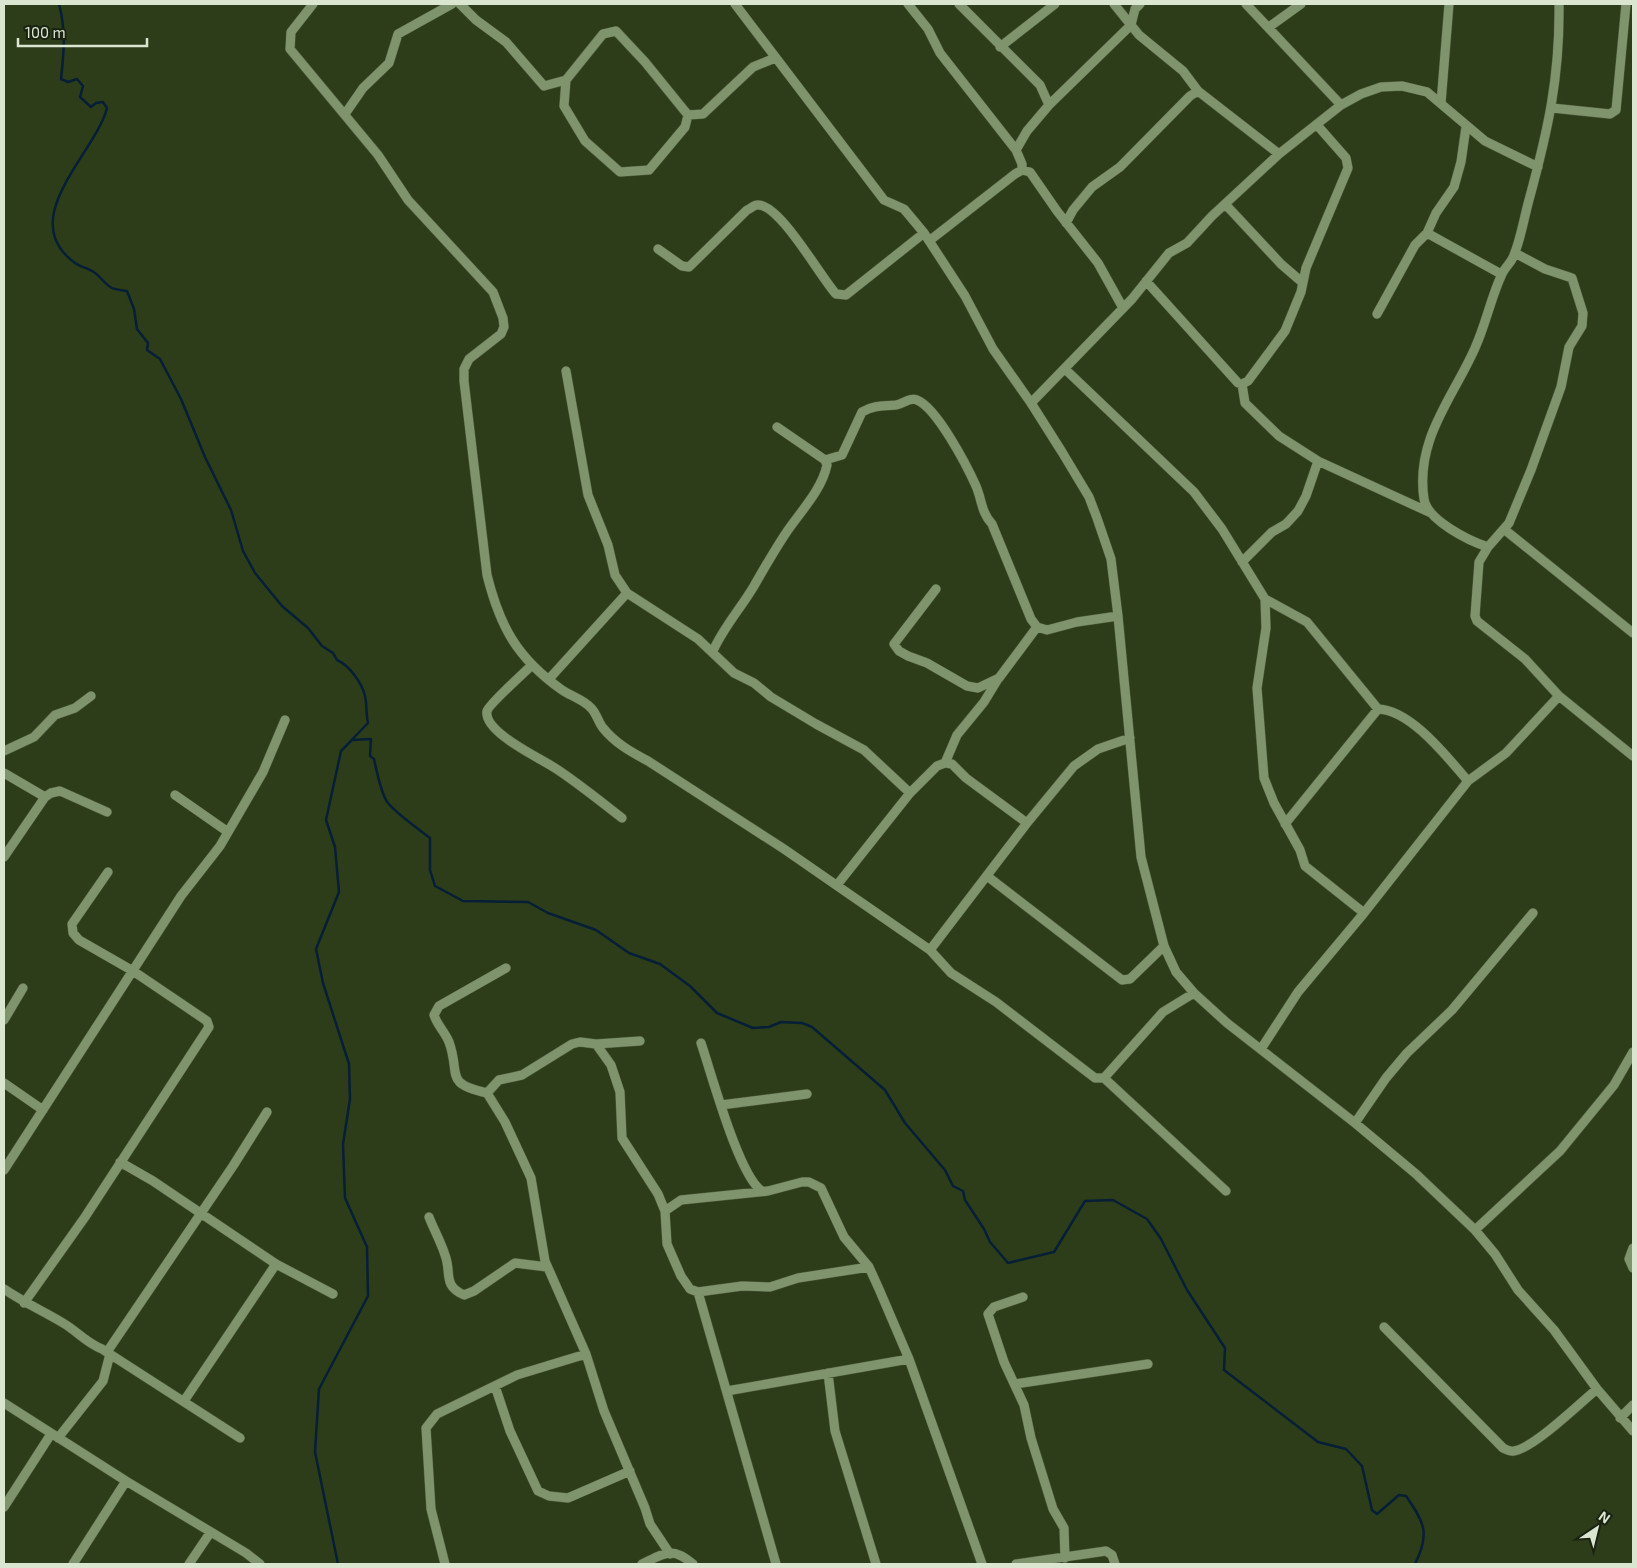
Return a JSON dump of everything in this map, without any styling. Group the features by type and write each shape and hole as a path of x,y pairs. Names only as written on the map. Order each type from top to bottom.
{"street":[{"path":"313,4 290,32 290,49 378,155 408,200 493,292 503,318 504,327 501,334 468,359 464,370 464,381 487,575 495,604 506,631 532,665 590,707 601,726 627,750 648,761 837,885 930,950 951,973 996,1002 1095,1078 1104,1078 1226,1191"},
{"path":"344,114 363,88 390,63 398,34 452,4"},
{"path":"460,4 476,20 506,42 544,86 566,80"},
{"path":"735,4 884,200 904,209 927,237 965,296 993,349 1031,403 1092,504 1111,560 1142,857 1164,946 1176,972 1194,994 1416,1174 1475,1230 1495,1254 1518,1290 1554,1330 1597,1389 1633,1431"},
{"path":"908,4 928,29 940,54 1016,150 1022,164 1022,170"},
{"path":"959,4 1040,85 1049,105"},
{"path":"1000,47 1055,4"},
{"path":"1114,4 1139,35 1184,71 1198,91 1279,154"},
{"path":"1016,150 1027,131 1049,105 1131,25 1135,9 1140,4"},
{"path":"1246,4 1341,105"},
{"path":"1269,27 1301,4"},
{"path":"1441,103 1450,4"},
{"path":"1432,514 1425,503 1424,462 1436,420 1475,348 1486,323 1501,274 1515,253 1552,108 1558,69 1559,4"},
{"path":"1552,108 1610,114 1616,110 1626,4"},
{"path":"616,31 645,62 688,115 685,127 649,170 620,172 585,141 564,106 566,80 603,34 616,31"},
{"path":"688,115 703,114 753,67 776,58"},
{"path":"1031,403 1124,308 1169,253 1188,243 1279,154 1341,105 1369,90 1402,86 1427,92 1466,127 1500,150 1538,167"},
{"path":"1066,222 1073,210 1092,187 1120,167 1190,96 1198,91"},
{"path":"1242,384 1248,382 1260,368 1285,331 1303,283 1306,268 1349,165 1346,158 1317,125"},
{"path":"1377,314 1415,245 1427,232 1436,213 1454,187 1461,162 1466,127"},
{"path":"658,250 682,266 690,267 747,210 757,205 767,207 781,218 800,243 823,280 836,294 846,295 1022,170 1030,172 1098,263 1124,308"},
{"path":"1226,205 1281,264 1303,283"},
{"path":"1427,232 1501,274"},
{"path":"1515,253 1545,269 1572,278 1583,313 1583,320 1567,355 1560,387 1531,470 1505,530 1482,555 1476,572 1475,616 1477,621 1525,659 1559,696 1633,756"},
{"path":"1146,282 1230,375 1242,384 1245,403 1279,436 1318,461 1432,514 1464,536 1488,547"},
{"path":"1065,369 1194,492 1222,529 1265,599 1307,622 1378,709"},
{"path":"566,370 588,495 608,546 615,575 627,594 698,639 713,651 734,673 754,683 772,697 816,724 864,750 910,793"},
{"path":"824,460 842,455 862,412 882,405 897,405 911,399 921,402 929,409 945,430 965,463 977,488 983,514 992,524 1031,619 1037,627 1047,630 1077,622 1118,616"},
{"path":"713,651 718,639 753,587 768,558 819,486 826,472 827,464 824,460 777,427"},
{"path":"1242,562 1272,532 1286,524 1298,511 1306,496 1318,461"},
{"path":"1505,530 1633,633"},
{"path":"936,589 894,644 898,651 927,663 967,686 978,688 999,678"},
{"path":"549,679 627,594"},
{"path":"1265,599 1266,628 1257,688 1264,778 1274,803 1300,850 1305,866 1364,913"},
{"path":"946,763 957,735 984,702 999,678 1037,627"},
{"path":"532,665 489,706 488,717 491,723 510,740 553,767 622,818"},
{"path":"4,751 34,737 55,715 75,708 91,696"},
{"path":"1261,1049 1298,992 1364,913 1468,781 1506,753 1559,696"},
{"path":"1378,709 1386,709 1419,727 1468,781"},
{"path":"1285,824 1378,709"},
{"path":"4,1170 181,896 228,832 263,772 285,720"},
{"path":"930,950 1069,772 1084,757 1098,749 1130,738"},
{"path":"837,885 910,793 937,766 946,763 952,764 966,778 1027,824"},
{"path":"4,774 45,797"},
{"path":"4,858 45,797 51,793 60,791 107,812"},
{"path":"175,795 228,832"},
{"path":"24,1303 209,1027 207,1021 133,971 79,940 71,927 108,872"},
{"path":"987,876 1122,980 1130,979 1164,946"},
{"path":"1355,1123 1391,1072 1452,1010 1533,913"},
{"path":"506,968 439,1006 434,1015 435,1021 448,1040 454,1075 466,1088 488,1093 505,1122 531,1178 547,1267 586,1354 604,1411 650,1524 670,1554"},
{"path":"4,1020 23,988"},
{"path":"1104,1078 1163,1012 1194,994"},
{"path":"488,1093 498,1080 522,1075 572,1044 580,1042 596,1044 640,1041"},
{"path":"701,1043 736,1147 754,1183 762,1191"},
{"path":"596,1044 611,1065 620,1092 622,1138 658,1194 665,1211 667,1244 686,1286 698,1292 742,1286 770,1287 798,1278 869,1267"},
{"path":"1475,1230 1560,1151 1614,1085 1633,1052"},
{"path":"4,1083 43,1110"},
{"path":"721,1104 807,1094"},
{"path":"4,1507 55,1436 103,1380 108,1353 267,1112"},
{"path":"120,1162 153,1181 276,1264 333,1294"},
{"path":"665,1211 681,1200 762,1191 802,1182 815,1184 826,1196 844,1238 869,1267 908,1359 982,1564"},
{"path":"429,1218 446,1256 448,1280 454,1290 464,1295 474,1291 515,1263 547,1267"},
{"path":"1633,1248 1629,1259 1633,1268"},
{"path":"184,1401 276,1264"},
{"path":"4,1289 24,1303 63,1323 85,1341 108,1353 240,1438"},
{"path":"698,1292 776,1564"},
{"path":"1023,1297 994,1307 988,1314 1004,1362 1024,1405 1031,1438 1052,1509 1064,1528 1065,1558"},
{"path":"1384,1327 1503,1448 1512,1452 1520,1450 1545,1433 1597,1389"},
{"path":"445,1564 431,1509 426,1428 437,1414 517,1375 586,1354"},
{"path":"726,1391 908,1359"},
{"path":"1015,1384 1148,1364"},
{"path":"828,1373 835,1431 876,1564"},
{"path":"495,1386 510,1431 538,1491 549,1496 568,1498 630,1472"},
{"path":"4,1403 126,1481 246,1553 260,1564"},
{"path":"1620,1418 1633,1405"},
{"path":"73,1564 126,1481"},
{"path":"189,1564 210,1533"},
{"path":"1016,1564 1106,1552 1112,1555 1115,1564"},
{"path":"642,1564 664,1553 681,1554 693,1564"}],"waterway":[{"path":"59,4 64,41 61,79 68,82 77,79 83,86 80,97 91,107 96,103 103,102 107,108 100,126 64,186 55,206 53,227 58,246 75,263 95,273 112,288 127,291 134,309 137,329 148,343 147,350 160,359 181,399 205,457 231,510 243,551 255,573 282,606 308,628 322,646 333,653 337,660 342,662 358,680 365,696 368,723 341,751 352,740 371,739 370,756 374,759 380,786 386,800 399,814 430,838 430,870 435,886 463,901 528,902 548,913 596,930 629,953 660,964 690,986 717,1013 753,1028 769,1027 781,1022 802,1023 812,1027 885,1090 905,1123 945,1170 953,1186 963,1191 965,1200 990,1242 1008,1263 1054,1252 1085,1201 1113,1200 1147,1219 1161,1239 1187,1290 1225,1348 1224,1370 1318,1442 1346,1449 1362,1466 1372,1510 1377,1514 1399,1495 1406,1496 1418,1514 1424,1536 1423,1545 1415,1564"},
{"path":"338,1564 315,1452 319,1389 368,1296 367,1247 345,1198 343,1144 350,1099 349,1064 323,983 316,949 339,892 335,847 326,820 341,751"}]}
